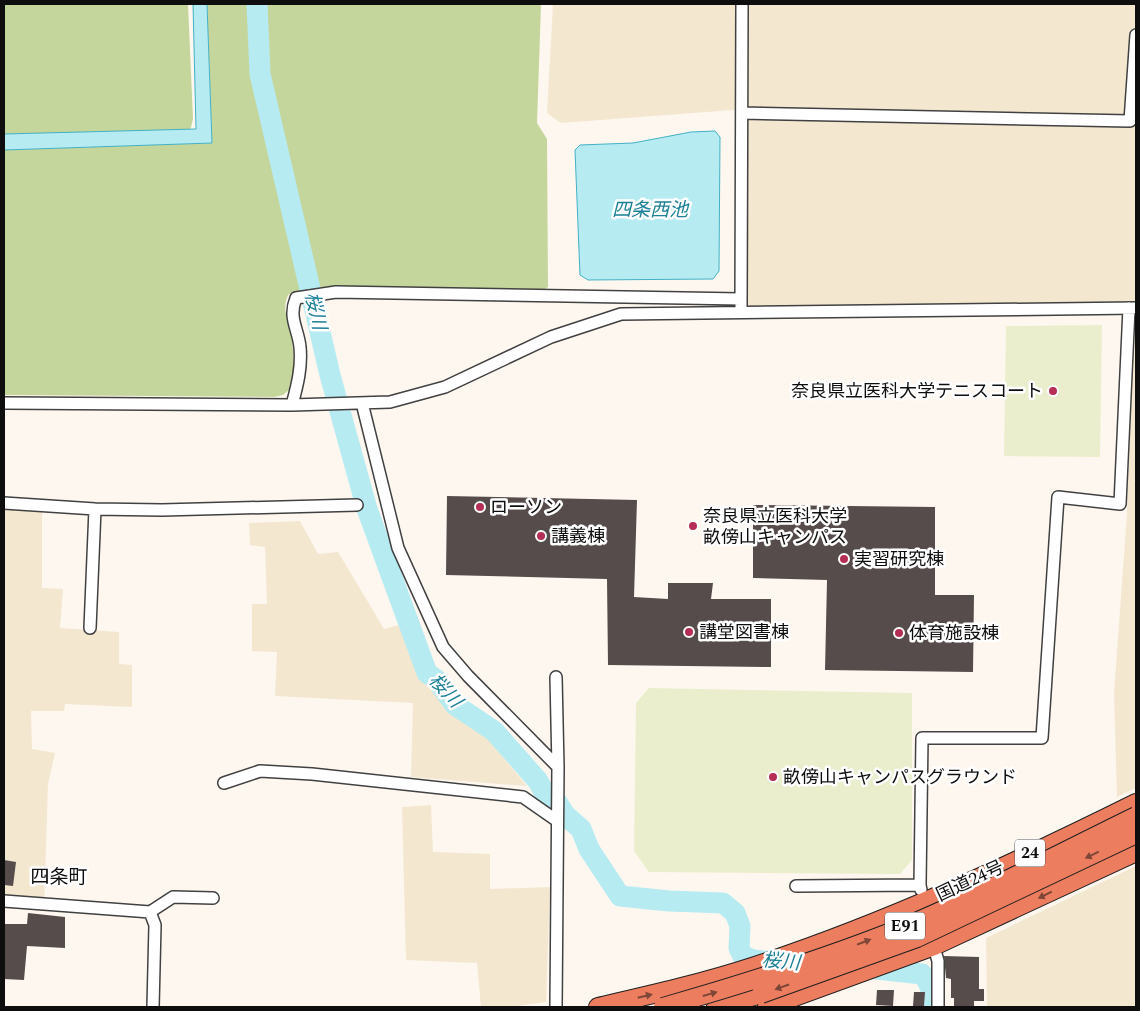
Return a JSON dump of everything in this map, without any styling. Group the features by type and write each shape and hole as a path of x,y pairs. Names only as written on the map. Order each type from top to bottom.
{"highway":[{"name":"国道24号","path":"598,1007 680,988 754,966 922,903 1136,803"},
{"name":"E91","path":"663,1007 736,986 820,958 912,923 1136,816"},
{"name":"E91","path":"716,1007 764,1001 917,938 1136,834"},
{"name":"24","path":"764,1001 934,946 1136,852"},
{"path":"729,1007 764,1001"}],"street":[{"path":"741,313 742,4"},
{"path":"742,113 1130,121 1136,35"},
{"path":"292,405 300,376 300,347 291,309 296,298 336,292 741,299"},
{"path":"4,403 292,405 390,402 445,387 552,337 622,314 1132,308 1120,504 1058,497 1042,738 922,738 920,884 922,903 938,962 938,1007"},
{"path":"362,403 398,548 443,648 558,768"},
{"path":"4,503 95,509 162,510 357,505"},
{"path":"90,628 95,509"},
{"path":"556,677 558,768 556,820 556,1007"},
{"path":"224,783 260,771 312,774 523,797 556,820"},
{"path":"796,886 920,884"},
{"path":"4,901 150,912 172,897 213,898"},
{"path":"150,912 155,926 153,1007"}],"shaded area":[{"path":"553,4 1136,4 1136,788 1117,797 1114,693 1127,514 1134,314 747,309 746,109 561,123 547,113"},
{"path":"4,508 42,510 42,588 63,589 60,628 119,632 119,664 132,665 132,707 65,704 64,711 31,711 32,749 55,753 48,784 44,910 4,908"},
{"path":"300,521 318,554 338,552 384,629 402,624 429,687 450,712 487,738 527,786 411,777 413,703 275,696 277,652 252,651 252,604 267,604 265,547 250,545 249,523"},
{"path":"431,805 433,852 490,854 490,889 550,887 546,1002 510,1007 481,1007 477,963 406,960 402,807"},
{"path":"1136,866 1136,1007 987,1007 986,938"}],"green space":[{"path":"4,4 188,4 193,119 190,131 4,134"},
{"path":"207,4 541,4 537,123 547,139 548,287 542,291 334,287 289,294 286,299 285,311 293,347 293,377 290,389 283,395 274,397 4,395 4,150 212,143"},
{"name":"奈良県立医科大学テニスコート","path":"1102,325 1100,457 1004,456 1006,326"},
{"name":"畝傍山キャンパスグラウンド","path":"649,688 912,693 912,860 900,874 649,872 634,851 636,703"}],"water":[{"path":"193,4 207,4 212,143 4,150 4,134 196,129"},
{"name":"四条西池","path":"715,131 720,137 719,271 713,279 588,280 580,275 575,150 580,145 633,143 691,132"}],"building":[{"path":"447,496 637,500 634,597 668,599 668,583 713,583 711,599 771,599 771,667 608,665 607,579 446,575"},
{"path":"753,505 935,507 935,595 974,595 973,672 825,670 827,580 753,578"},
{"path":"4,860 16,862 13,886 4,885"},
{"path":"28,913 65,917 65,948 27,946 24,980 4,979 4,924 27,924"},
{"path":"944,956 979,957 979,989 984,989 984,1001 974,1001 974,1007 954,1007 954,998 951,998 951,979 946,978"},
{"path":"877,990 894,990 893,1006 876,1005"},
{"path":"914,992 925,992 924,1006 913,1006"}],"waterway":[{"name":"桜川","path":"257,4 260,74 330,375 367,509 427,673 437,680 455,705 494,731 538,781 550,803 557,802 565,815 581,829 589,849 620,896 669,901 723,903 735,913 740,926 739,948 743,956 753,960 777,962"},
{"name":"桜川","path":"867,968 922,974 931,989 932,1007"}],"place":[{"name":"奈良県立医科大学テニスコート","path":"1053,391"},
{"name":"ローソン","path":"480,507"},
{"name":"奈良県立医科大学 畝傍山キャンパス","path":"693,526"},
{"name":"講義棟","path":"541,536"},
{"name":"実習研究棟","path":"844,559"},
{"name":"講堂図書棟","path":"689,632"},
{"name":"体育施設棟","path":"899,633"},
{"name":"畝傍山キャンパスグラウンド","path":"773,777"}],"district":[{"name":"四条町","path":"59,877"}]}
